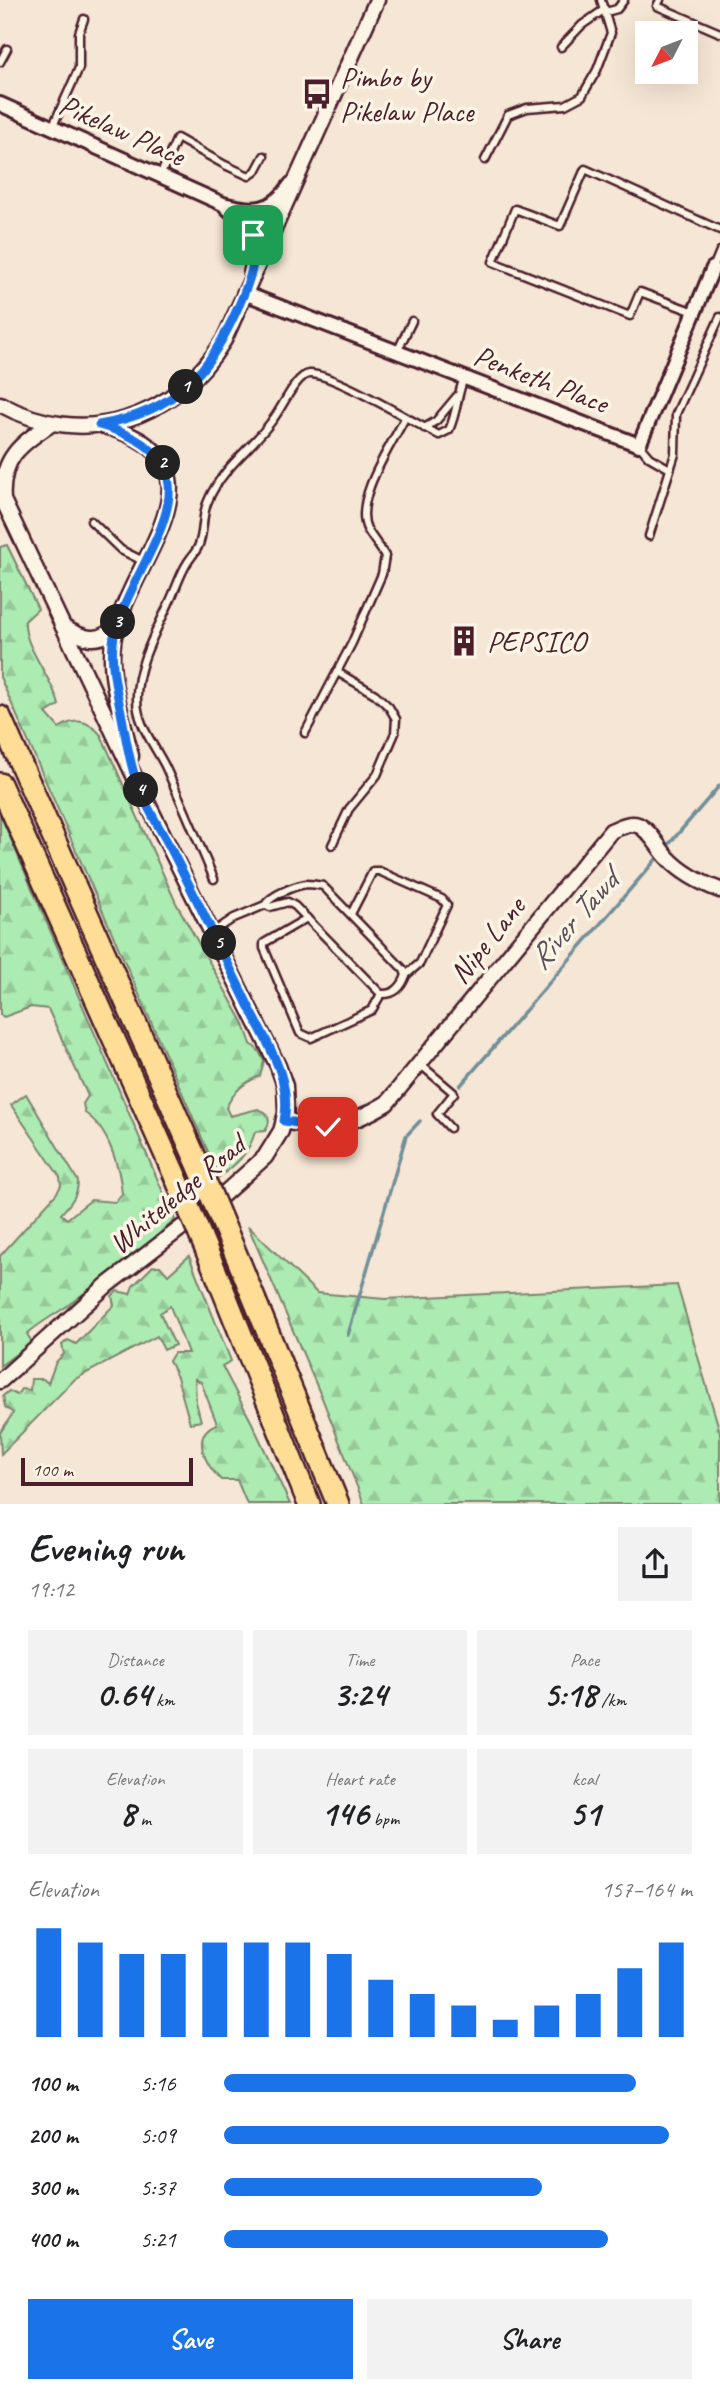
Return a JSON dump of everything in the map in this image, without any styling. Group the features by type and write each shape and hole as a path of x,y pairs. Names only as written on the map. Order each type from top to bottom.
{"highway":[{"path":"0,717 197,1162 338,1504"},
{"path":"0,783 176,1178 309,1504"}],"street":[{"path":"0,404 51,424 99,425 153,409 188,385 214,356 224,340 377,0"},
{"name":"Pikelaw Place","path":"0,104 223,204 250,210 268,206 282,195 299,172"},
{"name":"Pikelaw Place","path":"223,204 253,235 254,256 247,288"},
{"name":"Penketh Place","path":"247,288 397,352 639,445 713,268"},
{"name":"Whiteledge Road","path":"0,1381 107,1285 239,1182 271,1149 284,1121 286,1104 282,1076 214,932 136,780 3,500 1,483 6,465 17,449 51,424"},
{"name":"Whiteledge Road","path":"99,425 144,442 156,454 165,469 170,501 164,521 116,625 112,672 136,780"},
{"path":"62,626 79,637 94,639 110,633 116,625"},
{"name":"Nipe Lane","path":"284,1121 328,1127 359,1120 387,1103 611,831 634,824 650,835 682,871 720,890"}],"lane":[{"path":"485,160 508,115 518,110 565,105 582,96 597,70 611,33 601,0"},
{"path":"561,47 582,24 606,10 617,9 625,0"},
{"path":"660,0 657,6 720,33"},
{"path":"52,128 79,68 79,33 85,19"},
{"path":"0,62 7,49"},
{"path":"160,176 177,138 249,176 256,172 264,156"},
{"path":"695,312 640,292 630,316 494,262 515,209 560,226 585,169 720,230"},
{"path":"713,268 720,251"},
{"path":"649,536 675,454 676,414 720,317"},
{"path":"397,352 412,321"},
{"path":"214,878 163,763 138,715 136,697 144,663 186,565 198,548 204,530 208,501 220,478 263,433 303,376 310,373 335,382 439,435 449,430 455,417 457,396 464,378"},
{"path":"423,428 436,421 457,396"},
{"path":"304,733 337,672 382,574 386,556 366,528 364,504 372,482 405,418"},
{"path":"639,445 649,457 670,469"},
{"path":"91,521 121,551 145,562"},
{"path":"332,845 349,809 377,775 395,733 396,719 389,707 375,694 337,672"},
{"path":"351,914 373,871 379,871 442,899 447,905 419,963 406,975 397,989 381,994"},
{"path":"214,932 234,918 306,884 323,886 406,975"},
{"path":"265,905 270,907 288,902 381,994"},
{"path":"307,918 264,943 300,1033 311,1038 372,1010 381,994"},
{"path":"419,1064 454,1093 437,1114 450,1128"}],"green space":[{"path":"7,545 38,609 25,621 33,652 59,705 46,713 59,728 76,721 86,723 101,735 176,903 243,1022 251,1044 259,1051 264,1061 260,1076 240,1088 226,1108 230,1116 258,1109 265,1112 268,1126 265,1131 255,1132 242,1158 219,1177 0,677 0,547"},
{"path":"0,814 175,1220 108,1275 27,1334 32,1342 0,1366 0,1256 61,1186 60,1177 11,1105 26,1094 78,1181 75,1195 61,1214 67,1219 91,1200 115,1202 122,1194 119,1172 111,1149 100,1128 85,1113 83,1104 88,1096 48,1009 31,1007 4,1017 0,1015"},
{"path":"248,1226 317,1293 385,1299 677,1285 720,1432 720,1504 364,1504"},
{"path":"189,1256 231,1361 222,1366 290,1504 247,1504 237,1480 221,1480 210,1467 202,1442 209,1429 217,1424 201,1382 195,1379 196,1402 201,1421 190,1423 177,1377 169,1361 174,1353 188,1353 170,1306 160,1313 175,1345 164,1350 157,1336 75,1379 1,1454 0,1433 13,1413 5,1407 3,1396 9,1391 17,1395 21,1389 30,1390 31,1379 43,1379 48,1383 56,1362 64,1354 62,1345 68,1340 76,1344 114,1305 112,1296 117,1291 130,1294 133,1286 153,1266 160,1266 168,1275"}],"waterway":[{"name":"River Tawd","path":"664,850 720,785"},
{"name":"River Tawd","path":"460,1086 659,856"},
{"name":"River Tawd","path":"348,1335 406,1136 420,1121"}],"place":[{"name":"Pimbo by Pikelaw Place","path":"317,94"},
{"name":"PEPSICO","path":"464,641"}],"route":[{"path":"253,235 255,244 249,283 224,340 201,373 153,409 99,425 144,442 162,461 170,489 168,511 116,625 112,672 136,780 214,932 278,1066 286,1095 284,1121 328,1127"}]}
